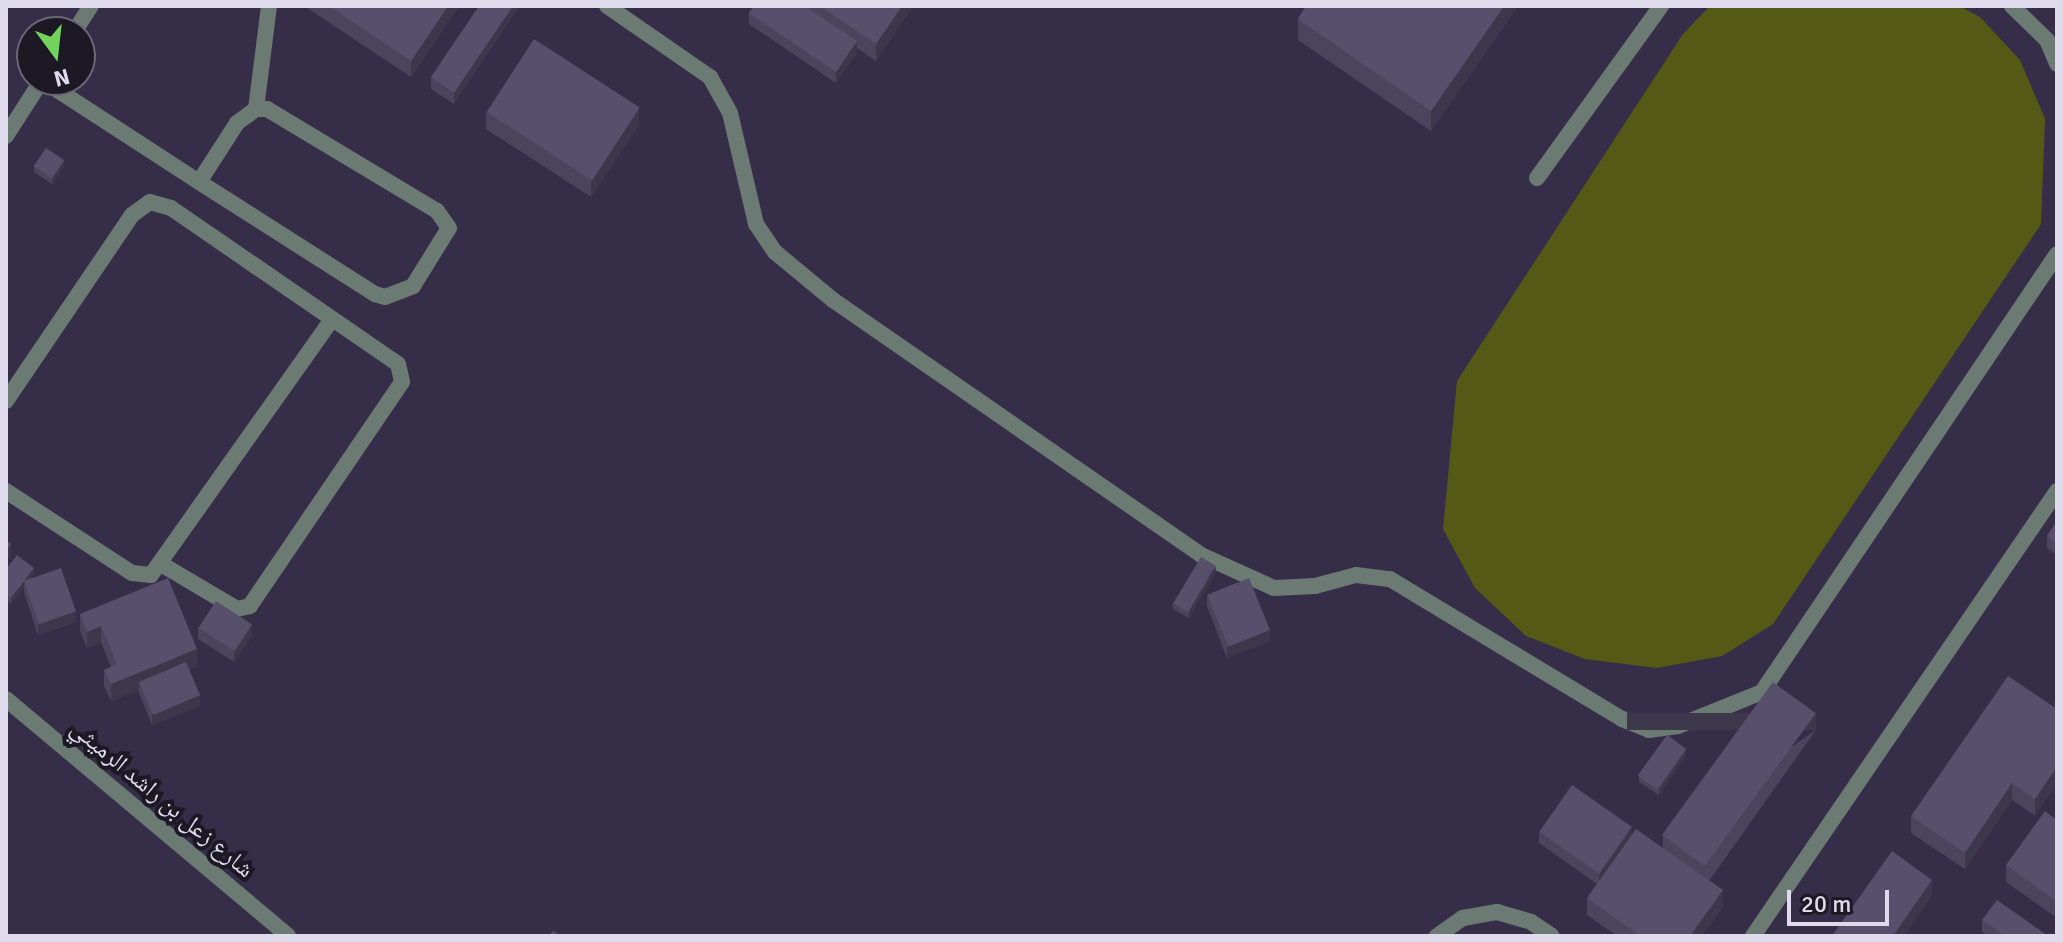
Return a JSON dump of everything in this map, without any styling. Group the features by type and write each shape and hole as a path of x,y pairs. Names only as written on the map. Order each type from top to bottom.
{"street":[{"path":"256,109 269,6"},
{"path":"607,6 710,77 730,113 756,224 775,252 833,300 1201,555 1274,588 1315,586 1356,575 1390,579 1622,719 1649,730 1678,726 1762,692 2057,254"},
{"path":"1537,178 1661,6"},
{"path":"2012,6 2047,40 2057,64"},
{"path":"6,136 42,80 199,182 375,294 396,297 413,286 445,236 448,221 279,113 256,109 237,123 199,182"},
{"path":"6,401 132,215 150,202 171,208 331,321 389,356 404,371 402,382 256,601 237,609 161,564"},
{"path":"6,491 132,573 146,576 161,564 331,321"},
{"path":"1753,936 2057,491"},
{"name":"شارع زعل بن راشد الرميثي","path":"6,699 288,936"},
{"path":"1437,936 1463,918 1497,912 1531,922 1552,936"}],"green space":[{"path":"1710,6 1959,6 1980,17 2020,60 2045,119 2041,224 1773,624 1722,656 1657,668 1585,659 1526,636 1475,588 1443,529 1457,381 1683,34"}],"building":[{"path":"329,6 448,6 411,61"},
{"path":"479,6 513,6 454,93 431,77"},
{"path":"754,6 805,6 857,41 836,72 749,13"},
{"path":"820,6 902,6 876,44"},
{"path":"1306,6 1504,6 1431,111 1298,19"},
{"path":"534,39 640,108 592,181 487,112"},
{"path":"46,148 64,160 52,179 34,166"},
{"path":"2057,521 2057,543 2047,536"},
{"path":"17,555 34,568 11,598 6,594 6,569"},
{"path":"1201,557 1216,566 1188,612 1173,603"},
{"path":"61,568 76,611 39,624 24,581"},
{"path":"168,578 197,649 111,684 104,670 117,664 101,626 87,632 80,614"},
{"path":"1249,578 1270,630 1228,647 1207,595"},
{"path":"216,601 252,624 235,651 199,628"},
{"path":"186,662 200,695 153,715 139,682"},
{"path":"2008,676 2057,709 2057,767 2035,799 2012,783 1965,853 1911,816"},
{"path":"1773,682 1816,713 1705,866 1662,835"},
{"path":"1667,735 1686,749 1657,790 1638,775"},
{"path":"1572,785 1632,827 1599,874 1539,832"},
{"path":"2045,811 2057,820 2057,902 2006,865"},
{"path":"1636,829 1723,890 1690,936 1640,936 1587,898"},
{"path":"1892,851 1932,880 1893,936 1832,936"},
{"path":"1997,900 2048,936 2005,936 1982,920"}]}
